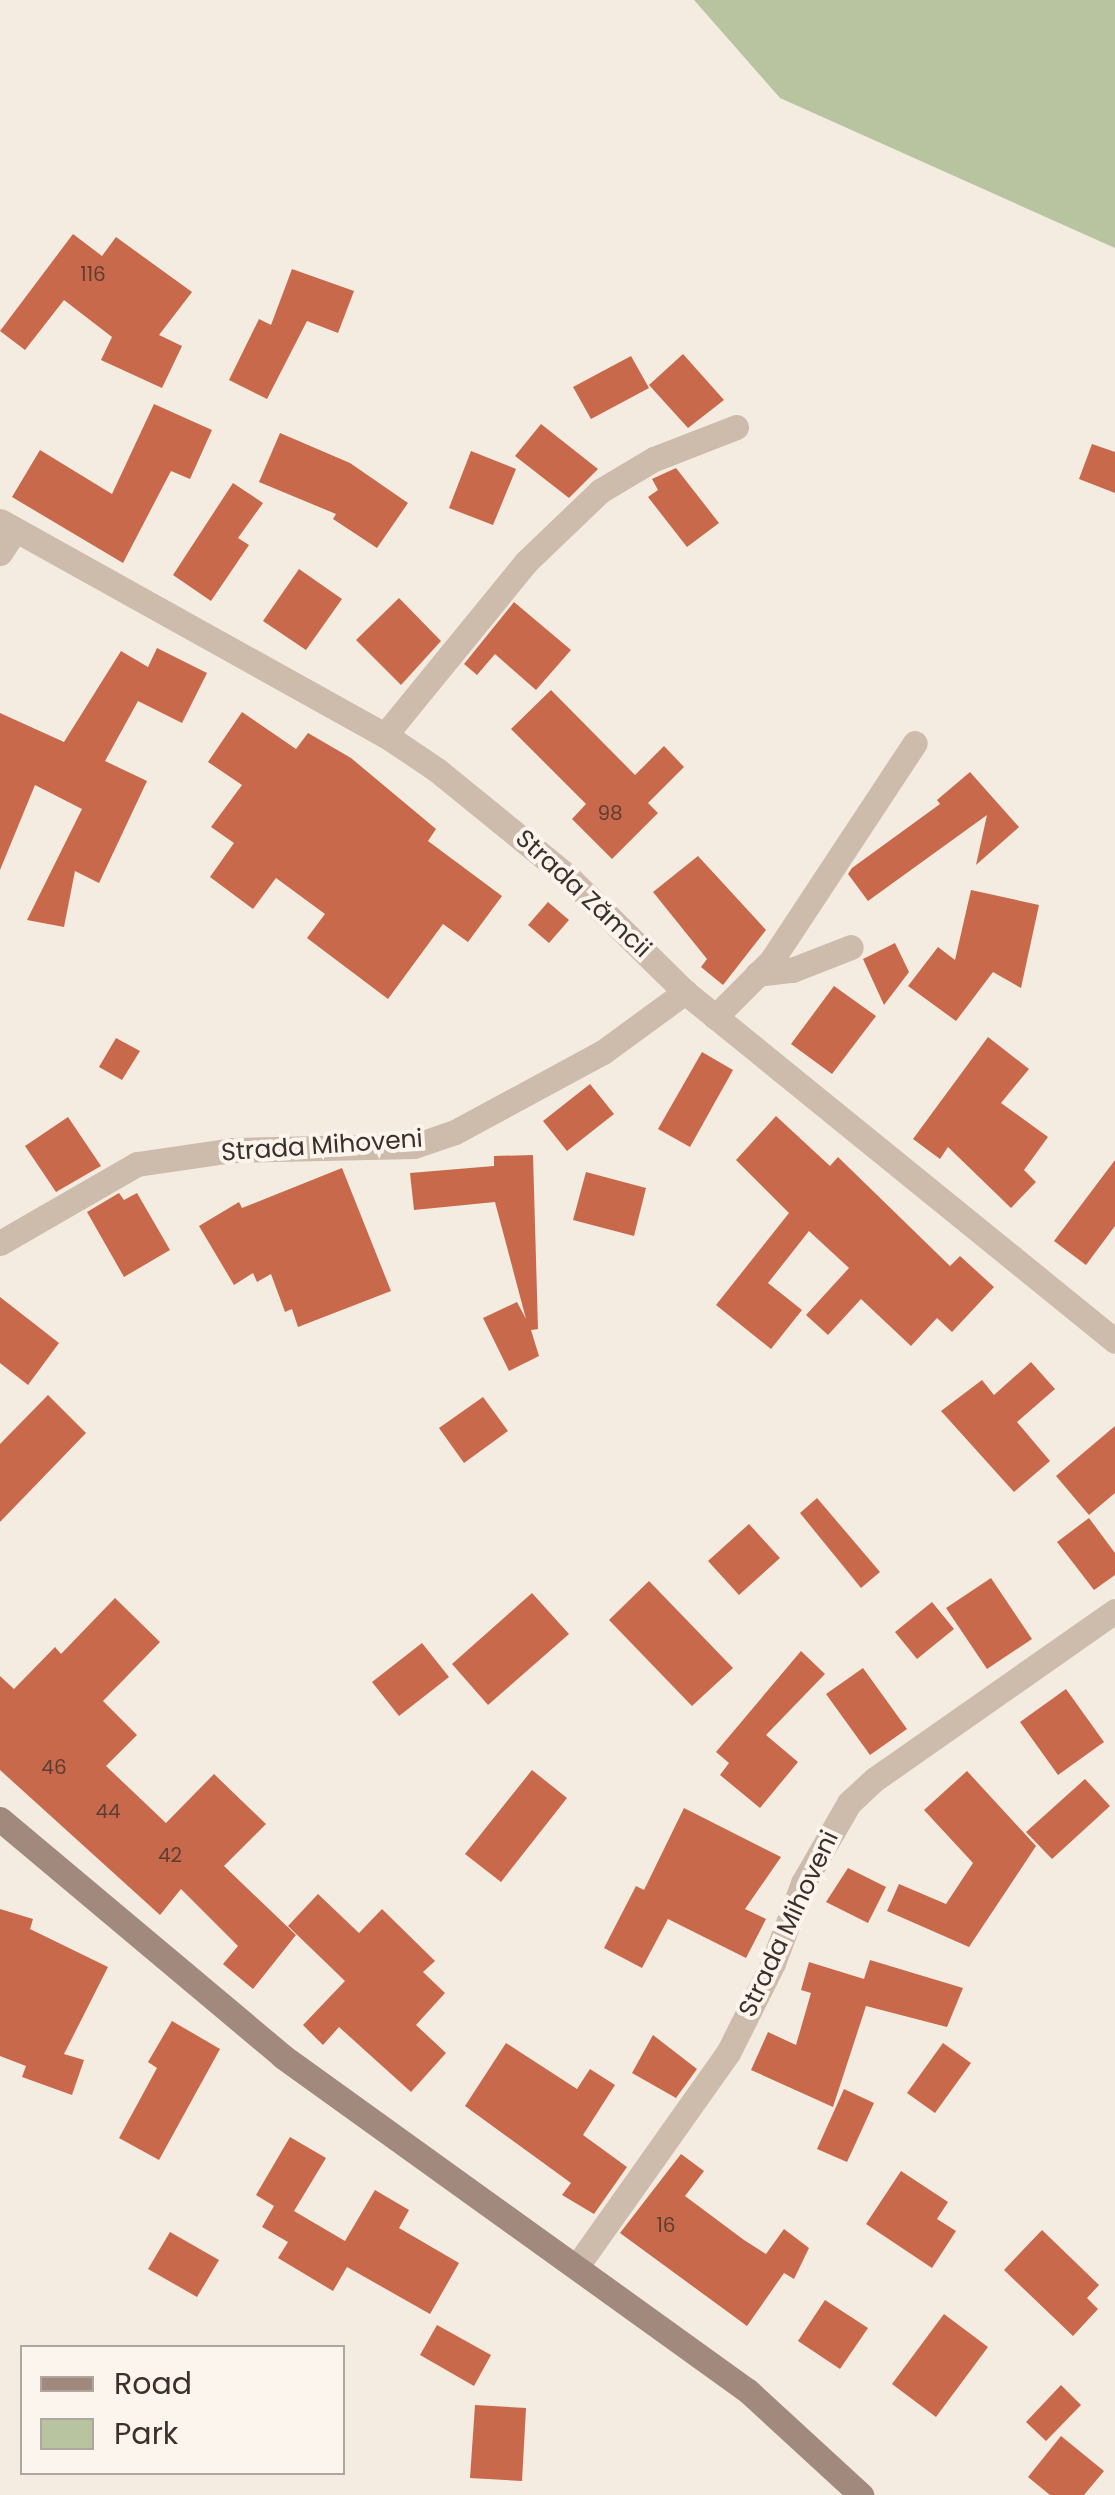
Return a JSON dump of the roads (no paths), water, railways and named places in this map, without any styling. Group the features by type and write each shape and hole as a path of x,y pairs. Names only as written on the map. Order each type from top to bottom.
{"main road":[{"path":"0,1819 282,2056 748,2391 860,2495"}],"street":[{"path":"384,735 526,562 600,491 654,459 736,428"},
{"path":"0,553 8,525"},
{"name":"Strada Zămcii","path":"8,525 384,735 566,874 685,992 1115,1341"},
{"path":"715,1017 757,974 817,896 915,743"},
{"path":"757,974 792,970 852,947"},
{"name":"Strada Mihoveni","path":"0,1243 138,1164 233,1150 414,1146 455,1132 603,1052 685,992"},
{"name":"Strada Mihoveni","path":"577,2266 728,2053 803,1883 849,1804 875,1778 1115,1611"}]}
